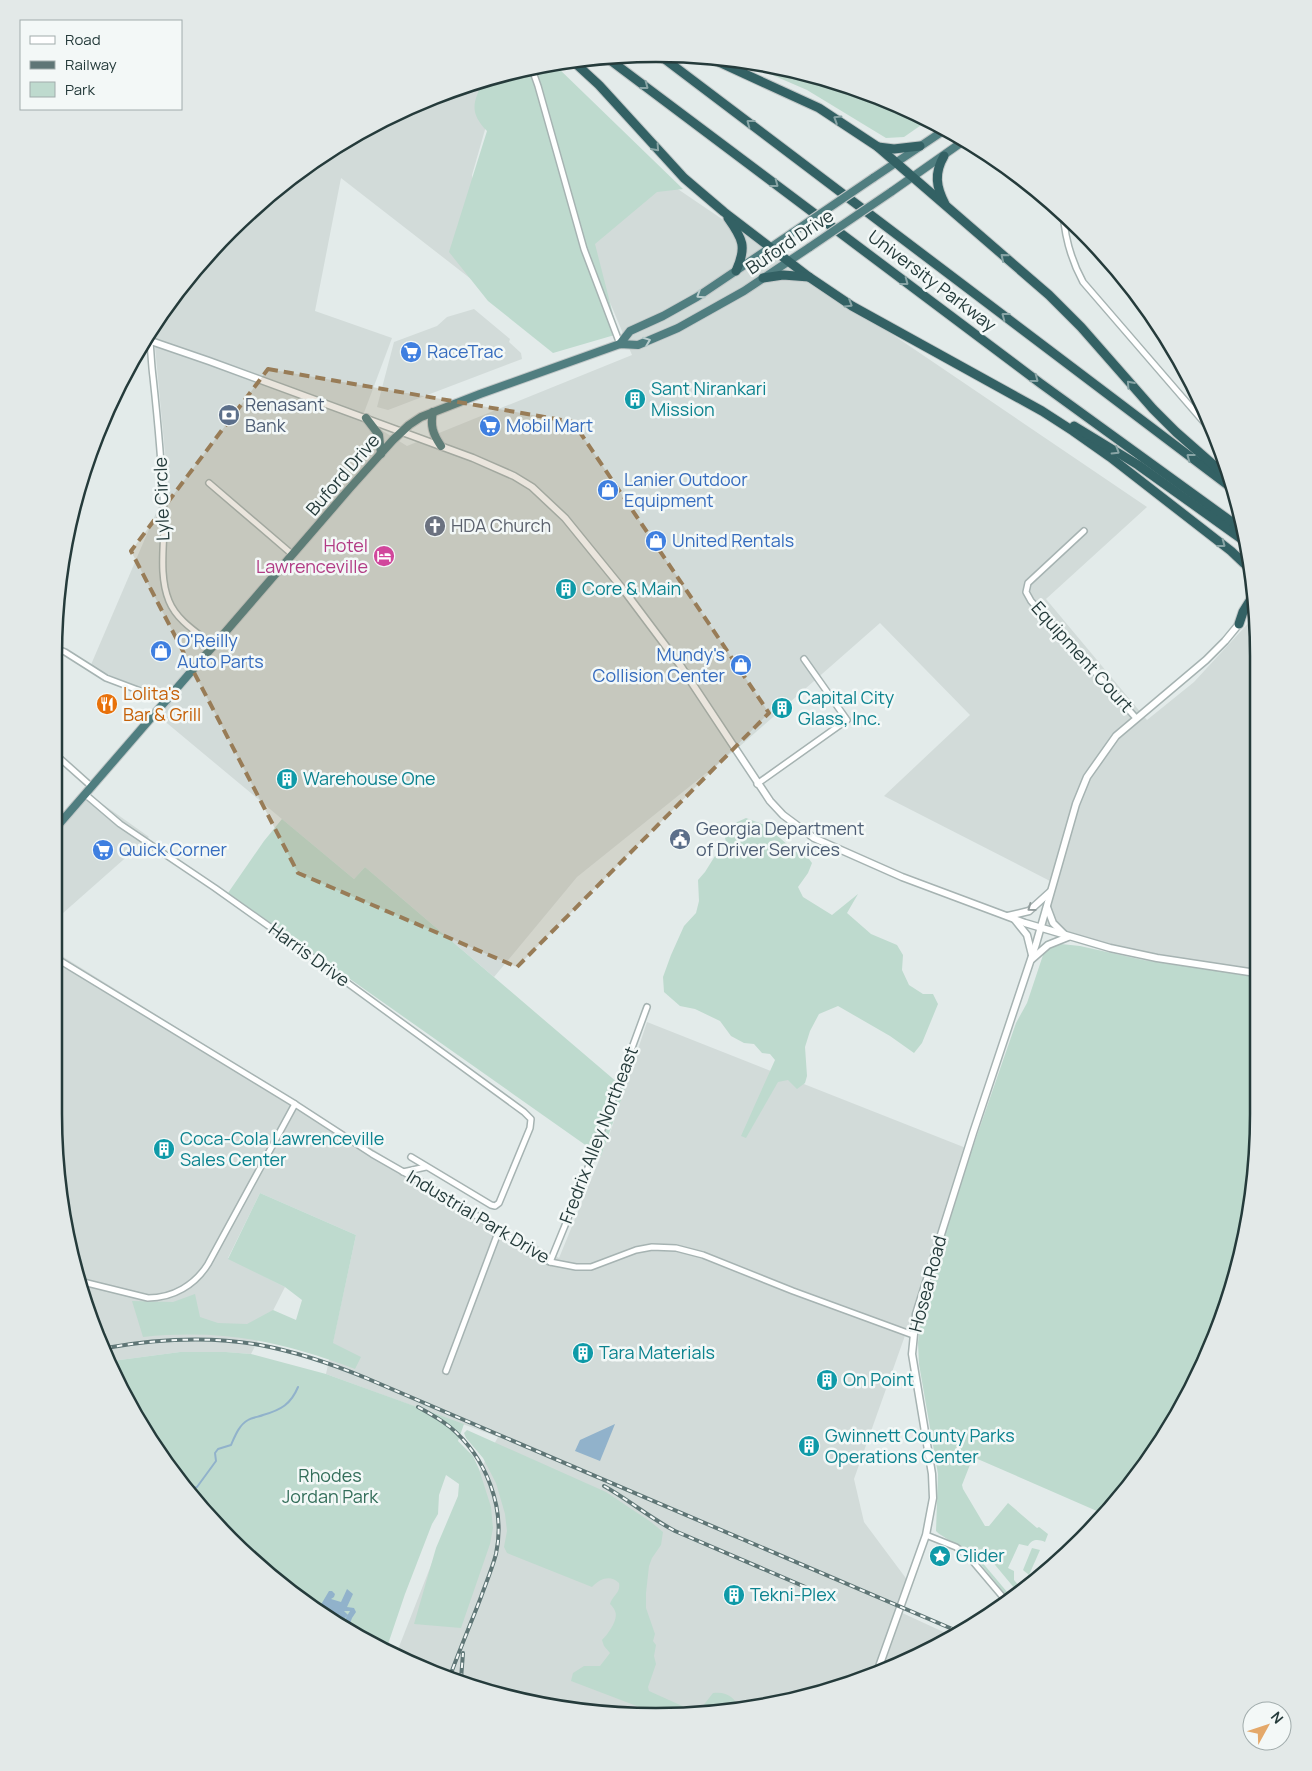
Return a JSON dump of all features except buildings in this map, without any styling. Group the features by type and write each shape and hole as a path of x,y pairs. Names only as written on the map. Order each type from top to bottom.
{"highway":[{"name":"University Parkway","path":"671,63 1223,481"},
{"name":"University Parkway","path":"616,64 1040,383 1234,524"},
{"path":"580,68 600,86 684,178 724,212 809,277 852,306 1042,411 1083,431 1130,460 1237,536"},
{"path":"731,68 819,108 878,147 894,163 1060,306 1153,409 1220,470"},
{"name":"Buford Drive","path":"620,344 630,331 664,316 689,302 938,134"},
{"name":"Buford Drive","path":"62,821 380,454 402,432 421,417 620,344 638,345 674,330 763,278 958,145"},
{"path":"878,147 894,149 920,146"},
{"path":"944,156 938,168 936,178 938,189 948,209"},
{"path":"724,212 739,234 743,247 736,271"},
{"path":"763,278 783,275 809,277"},
{"path":"1042,411 1110,457 1241,561"},
{"path":"433,412 431,427 434,436 441,446"},
{"path":"366,418 380,435 380,454"},
{"path":"1239,624 1247,606"}],"street":[{"path":"534,75 584,249 620,344"},
{"path":"1064,225 1064,233 1072,259 1083,282 1197,415"},
{"path":"153,342 441,446 495,467 514,476 532,488 553,505 588,546 680,665 770,801 783,816 814,838 902,877 1040,928 1110,948 1157,958 1250,972"},
{"name":"Lyle Circle","path":"149,348 161,448 166,590 169,601 177,614 214,646"},
{"path":"209,483 293,554"},
{"name":"Equipment Court","path":"1084,531 1028,583 1026,592 1031,601 1136,718"},
{"name":"Hosea Road","path":"880,1664 926,1535 933,1498 932,1474 912,1354 916,1314 1032,958 1076,804 1087,776 1116,736 1206,660 1239,624"},
{"path":"62,651 106,678 167,701"},
{"path":"757,784 848,720 804,659"},
{"path":"62,758 92,787"},
{"name":"Harris Drive","path":"86,795 120,824 301,949 477,1077 531,1119 530,1128 499,1203 496,1206 426,1167"},
{"path":"1007,916 1029,911 1051,891"},
{"path":"1047,906 1053,923 1068,936"},
{"path":"1014,919 1027,935 1032,958 1048,945 1068,936"},
{"name":"Industrial Park Drive","path":"62,962 550,1262 576,1267 591,1267 636,1250 652,1247 689,1251 913,1335"},
{"name":"Fredrix Alley Northeast","path":"550,1262 582,1184 647,1008"},
{"path":"87,1284 148,1298 173,1294 191,1284 208,1264 295,1104"},
{"path":"411,1158 426,1167"},
{"path":"403,1172 426,1167"},
{"path":"446,1371 499,1230"},
{"path":"926,1535 956,1547 969,1557 1002,1596"}],"highlighted area":[{"path":"268,369 573,422 769,713 517,967 298,873 131,551"}],"shaded area":[{"path":"498,84 472,175 489,293 341,178 315,311 392,338 362,418 407,446 632,355 586,245 660,177 1147,507 1046,599 1147,720 1194,682 1248,623 1250,656 1250,973 1171,961 1041,925 1050,881 884,796 970,715 880,623 740,746 577,877 494,977 365,867 354,879 156,714 168,699 90,667 168,485 154,340 185,295 236,236 295,185 326,163 359,142 394,124 465,94"},
{"path":"474,309 510,339 509,342 521,353 522,359 388,410 377,407 394,342 437,326 447,317"},
{"path":"90,795 149,837 62,914 62,824"},
{"path":"62,956 411,1173 559,1258 609,1136 647,1022 971,1150 854,1479 864,1522 908,1581 898,1611 945,1633 883,1663 847,1677 810,1688 772,1697 695,1707 617,1707 540,1697 502,1688 465,1677 398,1649 437,1550 498,1437 326,1374 356,1235 260,1193 228,1258 285,1287 251,1354 180,1352 116,1360 94,1306 74,1231 64,1154 62,1115"}],"green space":[{"path":"561,71 683,189 657,192 595,244 618,334 553,353 488,301 449,252 487,131 475,113 474,107 479,90 502,83"},
{"path":"769,74 847,94 921,125 904,137 886,138 807,90"},
{"path":"746,818 765,825 796,852 806,855 812,863 808,873 798,887 803,897 832,915 858,894 847,913 871,934 897,945 903,955 902,970 909,985 923,994 933,994 938,1004 922,1043 914,1053 890,1036 838,1006 819,1014 810,1031 805,1047 807,1076 805,1083 797,1089 788,1080 778,1082 746,1138 741,1136 775,1060 770,1054 762,1053 754,1044 744,1043 731,1036 720,1021 695,1009 680,1006 664,992 663,977 684,926 696,913 699,901 698,880 715,856 728,850 725,838 733,824"},
{"path":"282,819 354,879 365,867 625,1089 601,1156 228,893 264,841"},
{"path":"1061,944 1080,946 1143,960 1250,976 1250,1115 1248,1154 1238,1231 1218,1306 1204,1342 1170,1412 1127,1476 1097,1511 973,1457 962,1485 985,1526 989,1526 1008,1503 1037,1528 1039,1527 1048,1534 1045,1542 1035,1540 1028,1546 1019,1544 1008,1568 1014,1571 1014,1580 1018,1585 1014,1588 986,1554 987,1552 962,1547 936,1531 938,1474 919,1364 918,1343 920,1323 957,1193 1016,1023 1027,1003 1043,955 1050,948"},
{"path":"260,1193 356,1235 333,1343 361,1357 355,1369 276,1344 226,1336 172,1335 143,1337 132,1301 173,1302 195,1294 200,1317 218,1323 247,1324 273,1310 296,1320 302,1300 285,1287 228,1259"},
{"name":"Rhodes Jordan Park","path":"180,1352 251,1354 326,1374 464,1424 458,1441 473,1456 479,1469 491,1507 493,1528 490,1544 461,1628 414,1624 436,1548 458,1496 459,1484 446,1475 439,1495 438,1514 432,1524 405,1594 388,1644 359,1629 295,1586 236,1535 185,1476 163,1445 142,1412 116,1360"},
{"path":"467,1430 606,1492 663,1532 661,1545 649,1566 646,1593 646,1608 655,1634 653,1641 656,1645 654,1656 656,1664 648,1687 649,1691 685,1707 641,1708 571,1681 573,1673 584,1666 600,1666 610,1653 602,1640 616,1618 615,1610 610,1604 618,1592 619,1583 609,1578 599,1581 592,1587 507,1553 504,1547 507,1531 505,1514 496,1483 483,1458 464,1433"},
{"path":"1032,1548 1040,1550 1029,1575 1023,1570"},
{"path":"978,1561 981,1561 1008,1593 1005,1594"},
{"path":"713,1693 723,1693 733,1698 737,1702 703,1706"}],"water":[{"path":"615,1424 600,1461 575,1451 580,1440"},
{"path":"347,1589 353,1594 347,1607 354,1608 356,1612 350,1623 345,1620 347,1616 344,1619 338,1616 340,1614 338,1616 321,1604 329,1591 335,1594 331,1599 341,1602"}],"waterway":[{"path":"195,1488 216,1461 215,1453 218,1449 231,1445 245,1422 285,1406 298,1387"}],"railway":[{"path":"110,1347 144,1342 222,1340 260,1345 314,1359 366,1378 953,1629"},
{"path":"418,1407 450,1427 474,1453 490,1485 498,1519 496,1554 452,1672"},
{"path":"604,1486 675,1531 817,1592"},
{"path":"461,1676 463,1653"}],"place":[{"name":"RaceTrac","path":"411,352"},
{"name":"Sant Nirankari Mission","path":"635,399"},
{"name":"Renasant Bank","path":"229,415"},
{"name":"Mobil Mart","path":"490,426"},
{"name":"Lanier Outdoor Equipment","path":"608,490"},
{"name":"HDA Church","path":"435,526"},
{"name":"United Rentals","path":"656,541"},
{"name":"Hotel Lawrenceville","path":"384,556"},
{"name":"Core & Main","path":"566,589"},
{"name":"O'Reilly Auto Parts","path":"161,651"},
{"name":"Mundy's Collision Center","path":"741,665"},
{"name":"Lolita's Bar & Grill","path":"107,704"},
{"name":"Capital City Glass, Inc.","path":"782,708"},
{"name":"Warehouse One","path":"287,779"},
{"name":"Georgia Department of Driver Services","path":"680,839"},
{"name":"Quick Corner","path":"103,850"},
{"name":"Coca-Cola Lawrenceville Sales Center","path":"164,1149"},
{"name":"Tara Materials","path":"583,1353"},
{"name":"On Point","path":"827,1380"},
{"name":"Gwinnett County Parks Operations Center","path":"809,1446"},
{"name":"Glider","path":"940,1556"},
{"name":"Tekni-Plex","path":"734,1595"}]}
